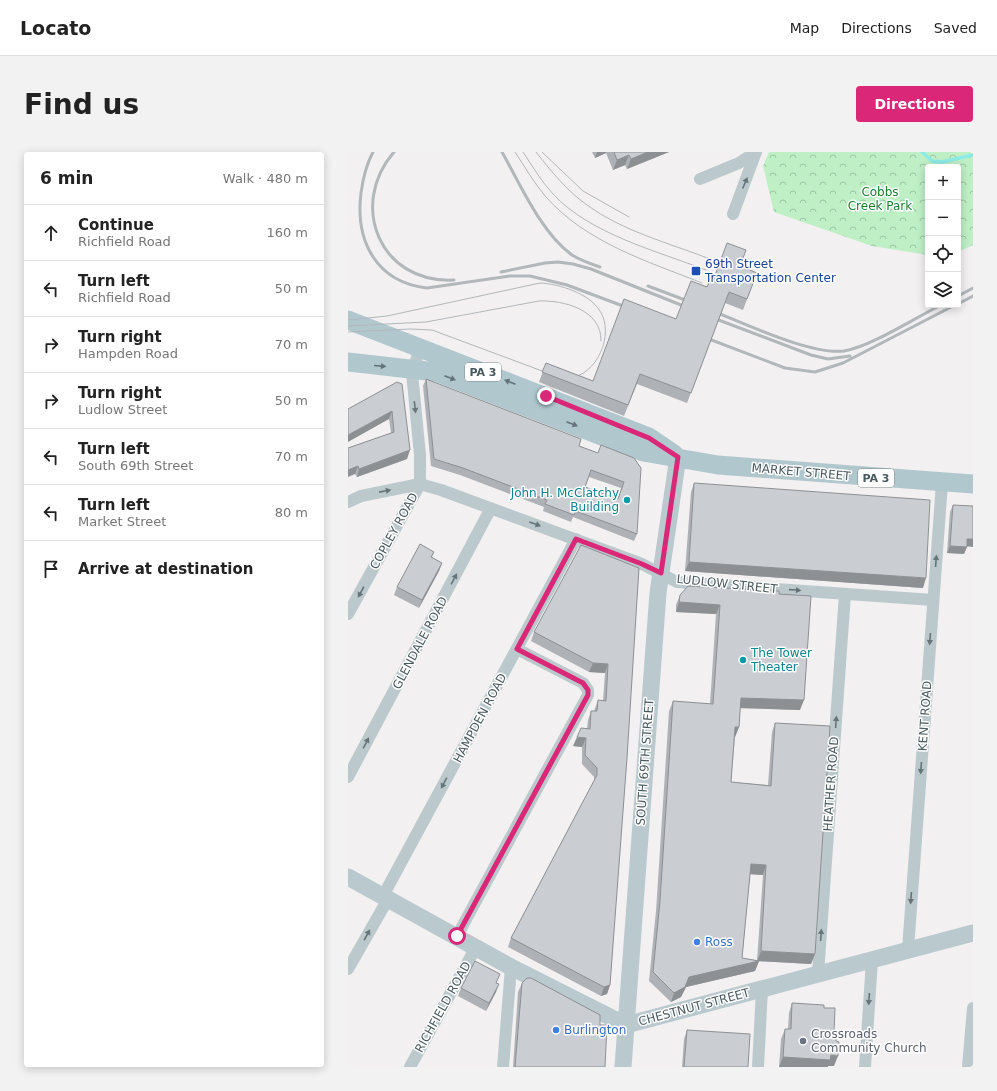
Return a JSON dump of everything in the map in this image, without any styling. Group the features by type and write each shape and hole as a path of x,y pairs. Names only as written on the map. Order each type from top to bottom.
{"main road":[{"name":"PA 3","path":"348,320 420,348"},
{"name":"MARKET STREET","path":"420,348 649,438 678,457"},
{"name":"PA 3","path":"348,362 413,369"},
{"name":"MARKET STREET","path":"413,369 442,374 643,452 718,465 942,483 973,484"}],"street":[{"path":"700,179 738,163 756,152"},
{"path":"733,214 752,167 756,152"},
{"name":"COPLEY ROAD","path":"348,614 420,484 420,455 413,386 413,369 420,348"},
{"name":"SOUTH 69TH STREET","path":"623,1067 658,593 678,457"},
{"name":"KENT ROAD","path":"908,949 942,483"},
{"name":"LUDLOW STREET","path":"348,502 361,496 420,484 441,490 576,539 642,564 674,580 682,582 933,600"},
{"name":"GLENDALE ROAD","path":"348,777 491,508"},
{"name":"HAMPDEN ROAD","path":"348,969 576,539"},
{"name":"HEATHER ROAD","path":"818,974 845,594"},
{"path":"457,936 588,695 588,690 583,683 517,649"},
{"name":"CHESTNUT STREET","path":"348,877 511,967 626,1025 973,933"},
{"name":"RICHFIELD ROAD","path":"410,1067 476,947"},
{"path":"865,1067 872,960"},
{"path":"502,1067 511,967"},
{"path":"758,1067 762,989"},
{"path":"968,1067 973,1008"}],"green space":[{"name":"Cobbs Creek Park","path":"769,152 973,152 973,245 961,251 961,164 925,164 925,255 872,246 774,212 763,166"}],"building":[{"path":"614,152 648,152 631,159 629,155 617,160"},
{"name":"69th Street Transportation Center","path":"727,243 746,250 740,266 757,273 747,299 729,292 691,393 640,374 628,405 542,372 546,363 593,381 624,299 676,319 691,281 707,287 710,280 713,281"},
{"path":"426,379 581,439 579,446 598,453 601,445 634,458 641,468 637,534 576,511 574,515 545,504 547,500 463,468 434,459","holes":["591,470 624,482 618,499 585,487"]},
{"path":"397,382 402,384 410,450 359,469 358,466 348,470 348,448 394,432 392,411 348,435 348,409"},
{"path":"694,483 930,500 926,578 689,562"},
{"path":"953,505 973,506 973,539 967,539 967,547 950,546"},
{"path":"420,544 434,552 431,557 442,563 422,600 397,587"},
{"path":"581,545 639,568 627,758 610,985 604,987 511,938 597,775 597,768 585,755 586,738 577,737 581,728 590,729 591,711 597,711 598,700 606,701 608,664 593,663 534,632"},
{"path":"688,586 779,591 779,594 811,596 804,700 741,698 739,727 735,727 731,782 771,786 775,723 830,726 815,954 761,951 766,865 751,864 742,958 759,961 689,977 685,987 674,993 653,972 660,901 673,701 713,704 720,605 679,602 680,595"},
{"path":"475,961 500,974 496,983 499,984 489,1003 461,988"},
{"name":"Burlington","path":"527,978 531,978 600,1015 600,1025 607,1025 605,1067 515,1067 522,983"},
{"name":"Crossroads Community Church","path":"792,1003 824,1005 824,1008 835,1008 834,1033 836,1033 836,1041 839,1042 838,1056 831,1055 830,1060 783,1057 785,1029 791,1029"},
{"path":"687,1030 750,1034 748,1067 684,1067"}],"waterway":[{"path":"922,152 932,161 942,162 973,155"}],"tram line":[{"path":"515,152 546,197 562,213 580,227 619,249 702,283"},
{"path":"523,152 553,194 568,208 586,220 625,240 706,270"},
{"path":"536,152 566,187 587,205 601,214 646,236 710,259"},
{"path":"542,152 583,191 629,217"},
{"path":"348,320 387,316 540,283 556,285 581,294 589,299 600,311 604,320 604,342 601,352 595,362 588,370 569,378"},
{"path":"348,326 426,322 539,301 549,301 570,305 588,314 600,330 601,341"},
{"path":"348,332 410,329 432,330 553,375"}],"railway":[{"path":"373,152 364,177 361,193 360,211 362,227 366,243 373,256 382,268 394,277 409,284 427,288 510,276 530,276 567,285 631,309"},
{"path":"394,152 380,173 374,195 373,217 379,237 390,255 407,269 428,278 454,280"},
{"path":"502,152 532,208 551,235 572,255 600,267"},
{"path":"501,272 545,263 558,262 573,264 591,269 691,309"},
{"path":"648,286 693,303"},
{"path":"961,294 973,288"},
{"path":"961,302 973,296"},
{"path":"710,310 758,330 796,343 830,351 844,351 879,338 935,308"},
{"path":"701,336 785,368 815,372 843,363 949,308"},
{"path":"708,316 811,355 828,359 850,356"}],"place":[{"name":"69th Street Transportation Center","path":"696,271"},
{"name":"John H. McClatchy Building","path":"627,500"},
{"name":"The Tower Theater","path":"743,660"},
{"name":"Ross","path":"697,942"},
{"name":"Burlington","path":"556,1030"},
{"name":"Crossroads Community Church","path":"803,1041"}],"route":[{"path":"457,936 588,695 586,685 583,683 517,649 576,539 648,566 661,573 678,457 649,438 546,396"}]}
